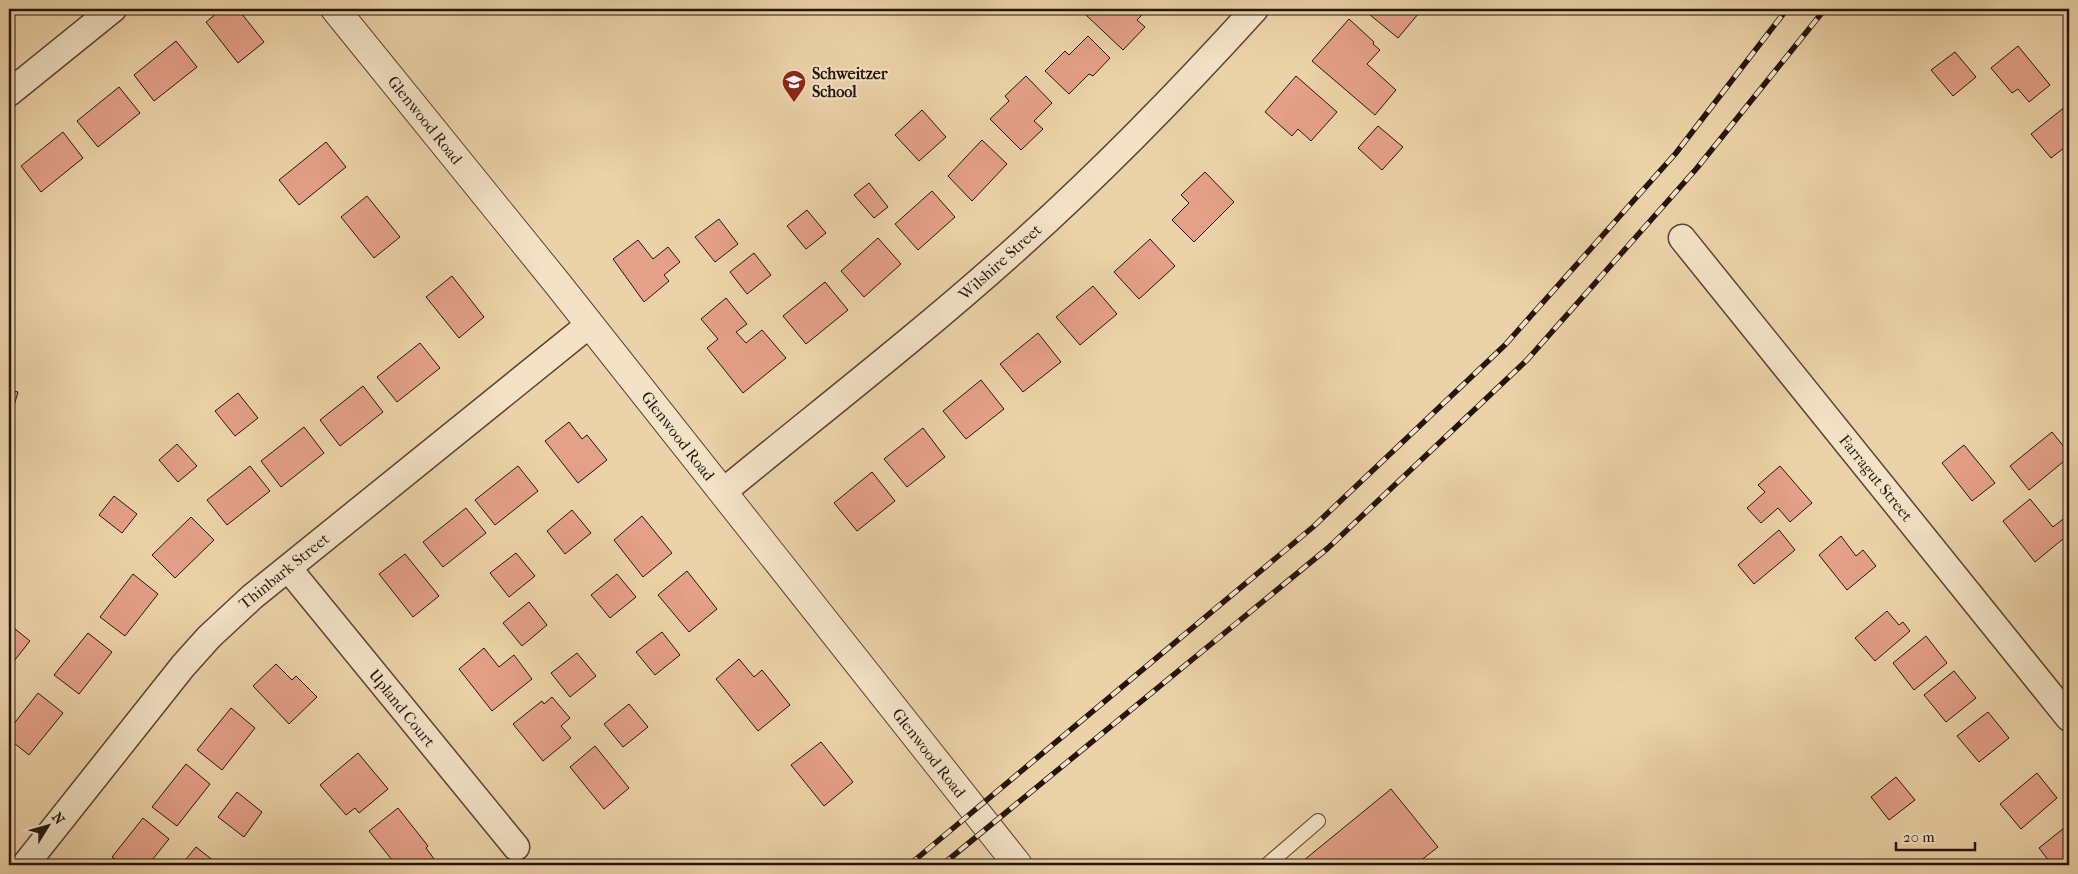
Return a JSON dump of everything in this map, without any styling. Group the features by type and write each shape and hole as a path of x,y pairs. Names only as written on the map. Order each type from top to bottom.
{"street":[{"path":"9,93 113,9"},
{"name":"Glenwood Road","path":"335,9 590,324 1018,865"},
{"name":"Wilshire Street","path":"723,492 938,317 1010,255 1158,113 1255,9"},
{"name":"Farragut Street","path":"1682,238 2069,718"},
{"name":"Thinbark Street","path":"26,865 208,637 252,597 590,324"},
{"name":"Upland Court","path":"288,568 516,847"}],"lane":[{"path":"1267,865 1318,820"}],"building":[{"path":"222,9 238,9 264,42 238,63 206,22"},
{"path":"1092,9 1148,9 1137,20 1145,27 1123,50 1086,15"},
{"path":"1374,9 1416,9 1419,13 1398,38 1369,14"},
{"path":"1349,19 1380,50 1367,64 1396,90 1375,115 1312,61"},
{"path":"1088,36 1110,58 1093,76 1089,74 1069,94 1045,71 1065,51 1069,55"},
{"path":"176,41 197,67 154,101 134,75"},
{"path":"2018,46 2050,85 2029,102 2018,89 2012,93 1991,68"},
{"path":"1955,52 1976,77 1953,96 1931,70"},
{"path":"1026,76 1052,103 1034,121 1043,129 1021,150 990,119 1009,101 1005,96"},
{"path":"1296,76 1337,112 1311,141 1298,129 1292,136 1265,112"},
{"path":"119,87 140,113 98,147 77,121"},
{"path":"2066,106 2069,109 2069,144 2051,158 2031,134"},
{"path":"922,110 946,137 919,161 895,135"},
{"path":"1378,126 1403,147 1382,170 1358,148"},
{"path":"63,132 83,158 41,192 21,166"},
{"path":"982,140 1007,164 972,201 948,176"},
{"path":"326,142 346,167 299,205 279,180"},
{"path":"1205,172 1234,202 1194,242 1172,220 1189,203 1181,195"},
{"path":"869,183 888,207 874,218 854,195"},
{"path":"932,191 955,217 918,250 895,224"},
{"path":"367,196 400,237 374,258 341,217"},
{"path":"807,210 826,233 806,249 787,226"},
{"path":"719,219 738,244 715,262 695,237"},
{"path":"878,238 901,264 864,297 841,271"},
{"path":"1150,239 1175,266 1139,299 1114,272"},
{"path":"638,240 653,259 668,247 680,262 664,275 669,281 644,302 613,259"},
{"path":"754,253 771,275 747,294 730,272"},
{"path":"452,276 484,317 459,338 426,297"},
{"path":"825,282 848,310 806,344 783,316"},
{"path":"1093,286 1117,314 1080,345 1056,317"},
{"path":"726,298 747,324 736,332 746,343 762,330 786,358 743,393 707,348 718,339 701,319"},
{"path":"1038,333 1061,362 1023,392 1000,364"},
{"path":"420,343 440,368 397,402 377,377"},
{"path":"981,380 1004,409 966,439 943,411"},
{"path":"363,386 383,412 340,446 320,420"},
{"path":"9,390 18,392 10,419 9,418"},
{"path":"238,393 258,418 235,436 215,411"},
{"path":"569,422 582,439 587,435 607,460 578,483 545,441"},
{"path":"304,427 324,453 281,487 261,461"},
{"path":"923,428 945,457 907,487 884,459"},
{"path":"2052,432 2069,453 2069,457 2029,490 2010,466"},
{"path":"177,444 197,466 178,482 159,460"},
{"path":"1964,445 1995,483 1972,501 1942,463"},
{"path":"250,466 270,491 227,525 207,500"},
{"path":"518,466 538,491 495,525 475,500"},
{"path":"1780,466 1812,503 1790,522 1778,508 1761,523 1747,508 1765,492 1758,485"},
{"path":"872,472 895,501 857,531 834,503"},
{"path":"114,496 137,514 122,533 99,515"},
{"path":"2030,499 2053,527 2067,516 2069,519 2069,534 2035,562 2003,521"},
{"path":"466,508 486,533 443,567 423,542"},
{"path":"572,510 591,533 565,554 547,531"},
{"path":"642,516 672,553 643,577 614,540"},
{"path":"191,517 214,540 175,578 152,555"},
{"path":"1779,530 1795,550 1754,584 1738,565"},
{"path":"1841,536 1856,556 1863,550 1876,566 1847,590 1819,555"},
{"path":"516,553 535,576 509,597 490,573"},
{"path":"405,554 439,596 413,617 379,574"},
{"path":"687,571 717,609 689,632 658,595"},
{"path":"133,574 158,594 125,636 100,617"},
{"path":"617,574 636,597 610,618 591,595"},
{"path":"529,602 547,625 522,646 503,623"},
{"path":"1887,611 1899,625 1903,622 1910,631 1875,661 1855,638"},
{"path":"9,624 30,641 14,661 9,656"},
{"path":"662,632 680,655 655,675 636,652"},
{"path":"88,633 112,652 79,694 54,675"},
{"path":"1926,636 1947,663 1914,690 1893,663"},
{"path":"484,648 499,667 514,655 532,679 492,711 459,669"},
{"path":"577,653 596,676 570,697 551,673"},
{"path":"739,659 754,677 762,670 790,705 758,731 716,679"},
{"path":"276,664 292,680 296,676 317,697 289,724 253,686"},
{"path":"1954,671 1976,698 1946,722 1924,695"},
{"path":"38,693 63,713 29,755 9,739 9,730"},
{"path":"552,697 570,718 561,726 571,738 543,761 513,724 542,701 544,704"},
{"path":"629,704 648,727 623,747 604,724"},
{"path":"231,708 255,728 222,770 197,750"},
{"path":"1988,712 2009,738 1979,762 1957,736"},
{"path":"821,742 853,782 824,806 791,765"},
{"path":"595,746 629,788 604,809 570,767"},
{"path":"358,753 388,789 359,813 355,808 346,815 320,785"},
{"path":"186,764 210,784 177,826 152,807"},
{"path":"2037,773 2057,798 2021,829 2000,804"},
{"path":"1896,777 1915,800 1889,820 1871,797"},
{"path":"1391,789 1438,847 1415,865 1298,865"},
{"path":"237,792 262,812 244,837 218,817"},
{"path":"398,808 428,846 426,848 437,863 434,865 396,865 369,831"},
{"path":"143,818 169,839 148,865 123,865 112,857"},
{"path":"2069,824 2069,865 2052,865 2039,848"},
{"path":"196,847 219,865 181,865"}],"railway":[{"path":"909,865 1313,527 1505,345 1676,153 1787,9"},
{"path":"942,865 1328,548 1527,360 1697,168 1825,9"}],"place":[{"name":"Schweitzer School","path":"794,103"}]}
